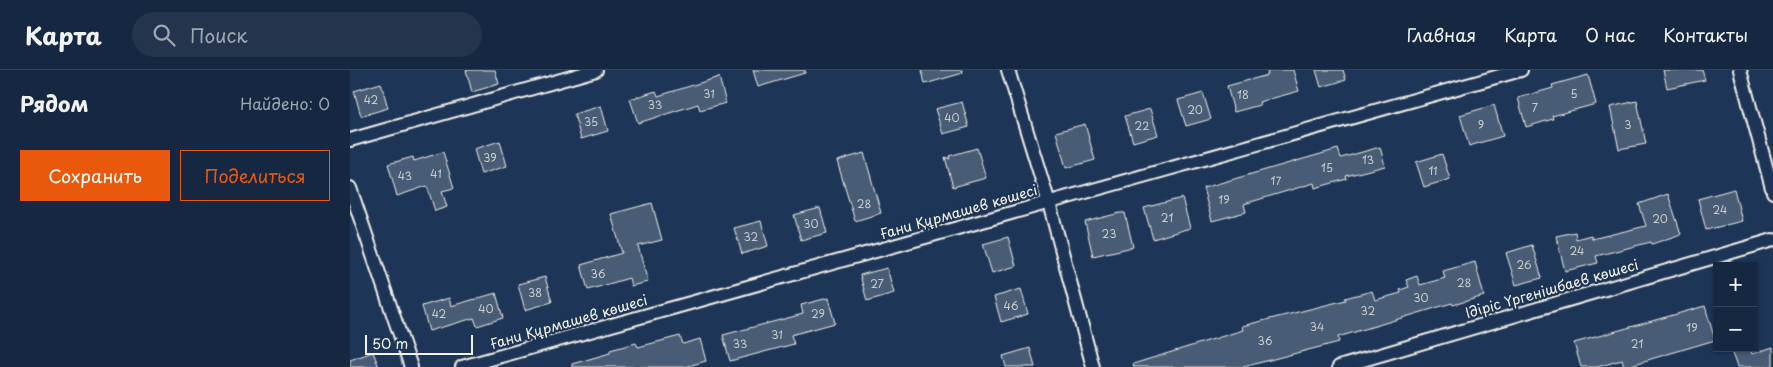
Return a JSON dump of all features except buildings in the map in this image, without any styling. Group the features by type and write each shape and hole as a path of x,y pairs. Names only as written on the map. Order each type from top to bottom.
{"street":[{"path":"350,140 596,70"},
{"path":"1008,70 1049,203 1093,367"},
{"name":"Ғани Құрмашев көшесі","path":"462,367 1521,70"},
{"path":"1740,70 1773,192"},
{"path":"350,188 411,367"},
{"name":"Ідіріс Үргенішбаев көшесі","path":"1338,367 1773,240"}]}
